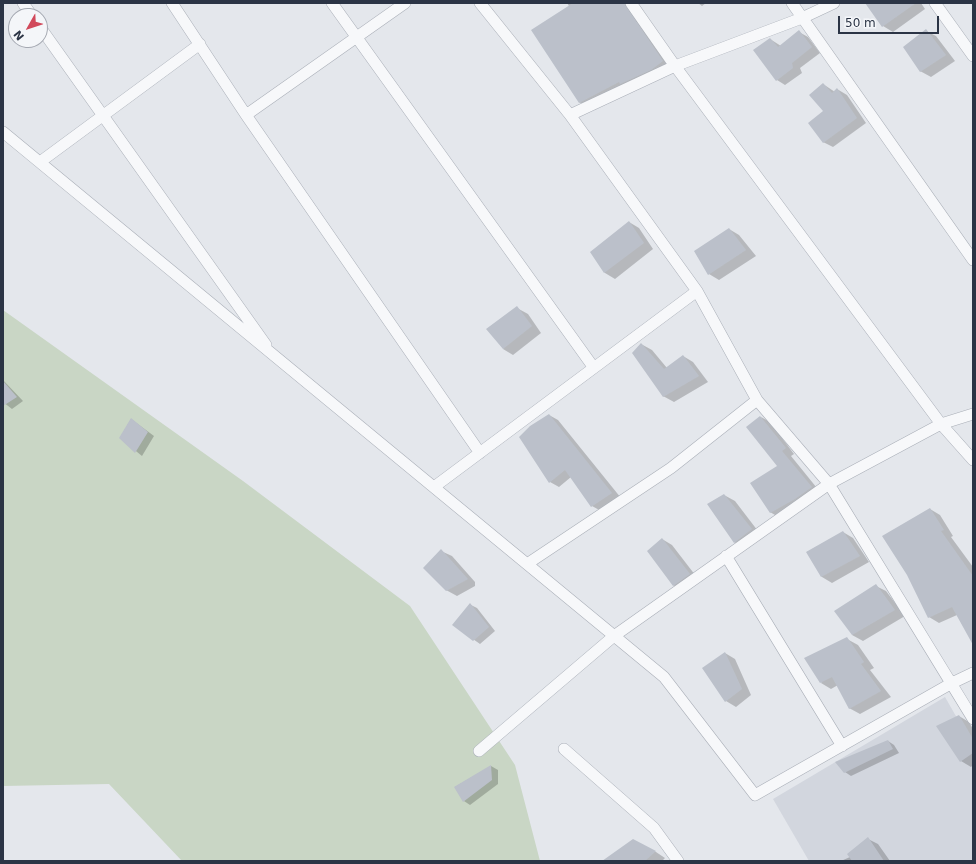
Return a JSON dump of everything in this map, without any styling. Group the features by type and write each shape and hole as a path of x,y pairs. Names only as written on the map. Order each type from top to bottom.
{"street":[{"path":"172,3 246,115 480,453"},
{"path":"332,3 594,368"},
{"path":"246,115 406,3"},
{"path":"480,3 570,115 697,291 757,400 829,484 973,719"},
{"path":"631,3 941,424 973,460"},
{"path":"792,3 973,260"},
{"path":"570,115 676,66 802,18 834,3"},
{"path":"935,3 973,56"},
{"path":"48,38 276,358"},
{"path":"40,162 200,44"},
{"path":"3,132 664,677 755,796 952,683 973,673"},
{"path":"434,487 697,291"},
{"path":"527,564 670,468 757,400"},
{"path":"478,751 614,636 829,484 941,424 973,414"},
{"path":"726,556 842,746"},
{"path":"564,749 654,828 678,861"}],"shaded area":[{"path":"945,697 973,746 973,861 809,861 773,799"}],"green space":[{"path":"3,310 243,481 410,606 515,765 540,861 182,861 109,784 3,786"}],"building":[{"path":"573,3 624,3 663,61 651,70 620,84 619,82 579,103 531,30"},
{"path":"865,3 916,3 882,27"},
{"path":"926,29 946,55 920,72 903,47"},
{"path":"799,30 812,47 792,63 793,68 776,81 753,50 770,38 778,47"},
{"path":"823,83 832,93 837,88 857,118 823,143 808,123 823,111 809,95"},
{"path":"629,221 644,243 604,273 590,252"},
{"path":"729,228 746,250 708,275 694,251"},
{"path":"517,306 532,326 503,349 486,329"},
{"path":"641,343 664,369 683,355 699,376 663,397 632,353"},
{"path":"3,381 17,397 3,406"},
{"path":"549,414 612,493 591,507 565,470 549,483 519,437 530,426"},
{"path":"760,416 786,448 782,451 812,487 795,499 770,513 750,483 777,466 746,427"},
{"path":"131,418 148,432 135,453 119,438"},
{"path":"724,494 752,529 734,543 707,504"},
{"path":"930,508 944,530 941,531 973,576 973,645 952,607 928,618 907,575 882,536"},
{"path":"843,531 860,556 821,577 806,552"},
{"path":"662,538 690,574 673,586 647,551"},
{"path":"441,549 468,579 446,591 423,568"},
{"path":"876,584 895,610 852,635 834,611"},
{"path":"470,603 489,627 473,641 452,625"},
{"path":"847,637 864,662 861,664 881,691 849,709 832,677 820,683 804,658"},
{"path":"725,652 742,689 725,702 702,668"},
{"path":"959,715 973,739 973,753 960,762 936,726"},
{"path":"888,740 893,749 844,773 835,762"},
{"path":"491,765 492,780 463,802 454,787"},
{"path":"868,837 884,861 852,861 847,854"},
{"path":"633,839 656,851 645,861 602,861"}]}
